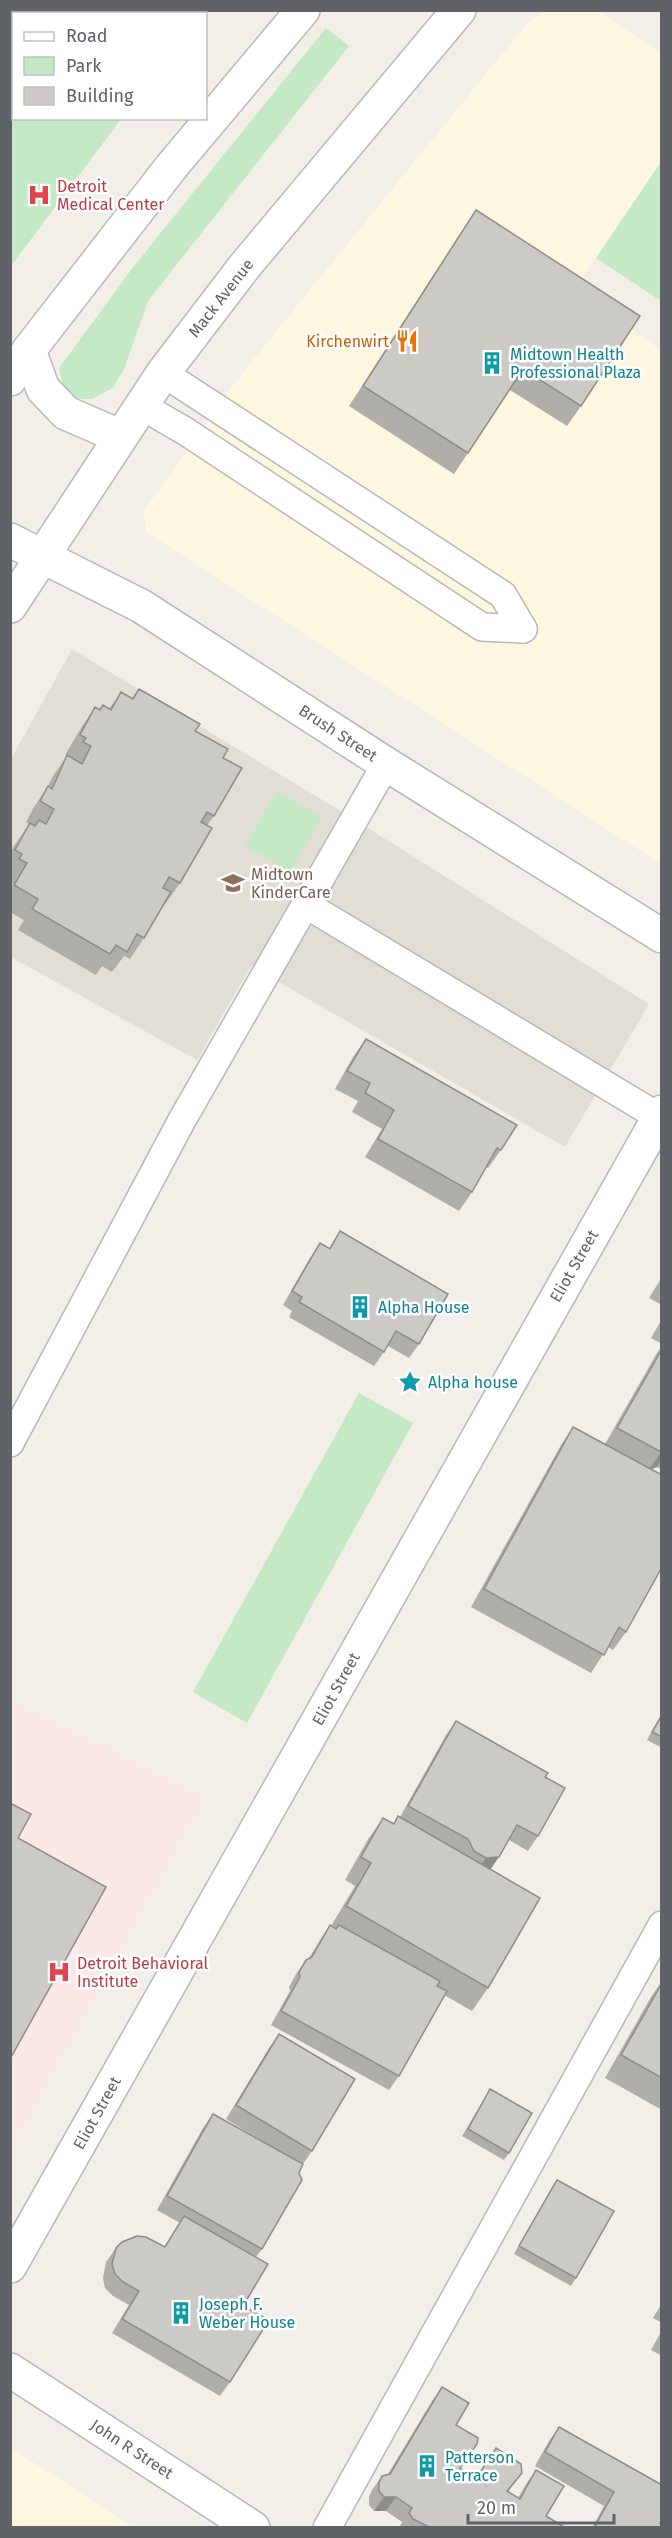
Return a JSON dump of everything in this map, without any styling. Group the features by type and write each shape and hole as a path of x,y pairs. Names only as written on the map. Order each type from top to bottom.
{"street":[{"path":"10,379 29,350 172,166 303,10"},
{"name":"Mack Avenue","path":"10,606 119,436 163,373 251,259 459,10"},
{"path":"29,350 43,389 66,413 119,436"},
{"name":"Brush Street","path":"10,540 141,606 386,764 662,936"},
{"name":"Eliot Street","path":"10,2266 660,1114"},
{"name":"John R Street","path":"10,2370 253,2528"}],"lane":[{"path":"140,405 185,431 482,627 523,629 503,595 163,373"},
{"path":"393,569 414,537"},
{"path":"10,1443 158,1165 386,764"},
{"path":"305,904 660,1114"},
{"path":"327,2528 662,1925"}],"shaded area":[{"path":"547,11 599,11 661,52 661,162 574,290 661,350 661,864 146,532 144,511 240,376 530,20"},
{"name":"Midtown KinderCare","path":"72,649 339,810 649,1004 565,1147 251,966 197,1060 11,957 11,759"},
{"name":"Detroit Behavioral Institute","path":"11,1699 206,1796 11,2148"},
{"path":"11,2448 134,2527 11,2527"}],"green space":[{"name":"Detroit Medical Center","path":"11,10 202,11 12,12 12,120 120,120 11,266"},
{"path":"326,28 349,46 148,301 124,369 113,388 92,399 78,399 64,390 59,368 134,266"},
{"path":"661,162 661,301 596,258"},
{"path":"277,791 322,817 290,872 245,846"},
{"path":"359,1393 413,1423 247,1723 193,1692"}],"building":[{"name":"Midtown Health Professional Plaza","path":"476,210 640,316 581,406 523,369 468,453 363,386"},
{"path":"139,689 200,724 195,731 228,749 223,758 242,768 214,816 207,812 201,822 212,828 180,883 169,877 163,888 171,892 144,938 137,934 127,952 116,945 110,954 32,909 38,899 14,885 27,863 19,859 22,854 15,850 30,823 35,826 39,820 46,824 54,809 40,801 48,786 52,789 67,755 82,764 91,746 83,742 86,738 80,735 95,707 100,710 103,705 111,710 121,692 133,699"},
{"path":"366,1039 517,1125 501,1150 497,1148 472,1192 378,1139 394,1110 365,1093 370,1083 347,1071"},
{"name":"Alpha House","path":"340,1231 448,1294 419,1344 396,1331 384,1352 299,1302 302,1297 292,1291 320,1243 330,1249"},
{"path":"662,1349 662,1452 661,1452 617,1428"},
{"path":"573,1427 662,1475 662,1567 626,1632 619,1627 604,1655 484,1589"},
{"path":"662,1715 662,1737 652,1732"},
{"path":"456,1721 548,1773 545,1777 565,1788 538,1836 517,1825 499,1857 486,1858 474,1851 468,1839 408,1806"},
{"path":"10,1803 31,1814 18,1838 106,1887 10,2059"},
{"path":"398,1816 540,1898 488,1988 346,1906 371,1863 361,1857 383,1818 394,1824"},
{"path":"330,1925 336,1929 339,1925 440,1981 437,1986 447,1991 399,2076 281,2011 300,1977 299,1972 306,1960 312,1957"},
{"path":"662,1983 662,2078 621,2055"},
{"path":"279,2034 355,2079 312,2151 236,2105"},
{"path":"490,2089 532,2113 509,2153 468,2129"},
{"path":"213,2114 303,2164 299,2173 302,2180 262,2249 167,2196"},
{"path":"557,2180 614,2211 576,2278 519,2246"},
{"name":"Joseph F. Weber House","path":"184,2216 268,2264 243,2306 269,2320 230,2382 122,2319 139,2291 123,2282 115,2274 112,2264 116,2248 122,2242 137,2236 146,2237 165,2247"},
{"name":"Patterson Terrace","path":"442,2387 469,2403 456,2425 478,2438 477,2444 460,2468 476,2479 496,2448 521,2464 522,2473 507,2491 520,2499 536,2470 564,2486 546,2516 566,2528 431,2528 413,2519 409,2513 412,2508 396,2497 384,2497 379,2491 382,2476 390,2474"},
{"path":"559,2427 662,2485 662,2522 660,2523 662,2528 594,2528 614,2492 545,2452"}],"place":[{"name":"Detroit Medical Center","path":"39,195"},
{"name":"Kirchenwirt","path":"407,341"},
{"name":"Midtown Health Professional Plaza","path":"492,363"},
{"name":"Midtown KinderCare","path":"233,883"},
{"name":"Alpha House","path":"360,1307"},
{"name":"Alpha house","path":"410,1382"},
{"name":"Detroit Behavioral Institute","path":"59,1972"},
{"name":"Joseph F. Weber House","path":"181,2313"},
{"name":"Patterson Terrace","path":"427,2466"}]}
